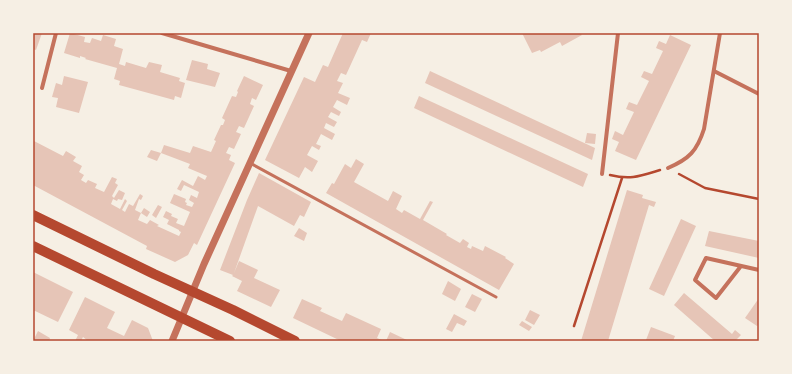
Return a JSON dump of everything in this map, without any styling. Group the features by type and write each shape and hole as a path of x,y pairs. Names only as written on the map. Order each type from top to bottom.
{"main road":[{"path":"33,215 295,341"},
{"path":"33,246 230,341"}],"street":[{"path":"42,88 56,33"},
{"path":"162,33 291,71"},
{"path":"172,341 192,291 308,33"},
{"path":"602,174 618,33"},
{"path":"668,168 686,159 692,154 704,129 720,33"},
{"path":"714,71 759,94"},
{"path":"740,266 716,298 695,280 706,258 759,270"}],"lane":[{"path":"249,162 496,297"}],"path":[{"path":"602,174 622,178 637,177 668,168 704,188 759,200"},
{"path":"574,326 622,178"}],"building":[{"path":"33,33 42,33 36,50 33,49"},
{"path":"70,33 85,37 84,42 90,43 92,38 101,41 103,35 116,39 114,46 123,49 119,64 125,66 126,62 146,68 149,62 162,65 160,72 180,78 179,81 185,83 181,98 175,96 174,100 119,85 120,81 114,79 117,68 85,59 86,58 80,56 80,58 64,53"},
{"path":"343,33 371,33 367,42 362,40 346,75 341,73 337,81 343,83 338,93 350,98 347,105 337,100 333,107 341,112 339,116 331,112 328,117 337,122 334,127 326,123 324,128 335,134 332,140 321,134 316,144 321,146 319,150 312,146 307,155 318,161 312,172 305,167 299,178 265,160 304,77 315,82 323,65 328,67"},
{"path":"522,33 580,33 582,35 562,46 560,42 541,52 540,50 532,53"},
{"path":"670,35 691,45 636,160 615,151 619,142 612,139 615,131 623,135 634,112 626,109 629,102 637,105 649,81 641,77 644,71 652,74 663,51 656,48 659,41 666,44"},
{"path":"192,60 208,64 207,69 220,73 215,87 186,80"},
{"path":"430,71 595,148 592,160 425,83"},
{"path":"64,76 88,82 79,113 56,107 58,98 52,97 56,83 62,85"},
{"path":"244,76 263,85 256,100 252,98 250,104 254,106 244,128 239,126 236,132 241,134 234,149 229,147 226,153 231,155 229,160 235,163 197,245 194,243 188,255 175,262 146,249 147,246 33,185 34,141 63,156 66,151 76,157 73,161 82,166 79,172 84,175 81,180 86,183 88,180 97,184 95,188 104,192 112,177 117,179 115,183 118,185 112,196 114,198 119,190 125,193 122,200 118,199 117,201 113,199 111,204 120,209 125,199 127,201 122,210 125,212 129,204 133,206 140,194 143,196 141,200 139,199 135,210 141,213 138,220 147,224 150,220 159,225 157,226 179,236 181,232 167,224 169,220 163,217 166,211 172,214 171,216 178,219 176,223 184,226 190,212 170,203 174,194 186,199 186,205 192,207 194,203 189,200 191,195 197,198 199,192 184,185 181,191 177,189 182,180 193,186 198,176 205,180 207,176 188,168 190,164 161,153 164,145 190,153 193,146 211,152 216,141 214,140 225,120 222,118 232,96 236,97 237,91"},
{"path":"419,96 588,174 583,187 414,108"},
{"path":"587,133 596,134 595,144 585,143"},
{"path":"151,150 161,153 157,161 147,157"},
{"path":"356,159 364,164 354,182 388,201 393,191 402,196 396,209 402,213 404,210 420,219 430,201 433,202 423,220 460,243 463,239 469,243 467,247 471,249 472,246 483,251 485,246 506,257 505,258 514,264 499,290 326,193 332,183 334,184 345,164 351,168"},
{"path":"259,173 311,202 304,217 300,215 294,226 258,206 234,273 239,261 258,270 254,278 280,290 271,307 237,291 242,281 232,276 233,275 220,270"},
{"path":"627,190 643,195 642,198 656,202 654,207 649,205 608,341 581,341"},
{"path":"158,205 162,207 156,218 152,215"},
{"path":"144,208 150,212 147,217 141,213"},
{"path":"681,219 696,226 664,296 649,289"},
{"path":"299,228 307,233 304,241 294,236"},
{"path":"709,231 759,241 759,258 705,246"},
{"path":"33,272 73,292 58,322 33,310"},
{"path":"448,281 461,289 455,301 442,294"},
{"path":"684,293 732,334 735,330 741,335 735,341 715,341 674,305"},
{"path":"472,294 482,299 475,312 465,307"},
{"path":"85,297 115,312 107,328 124,336 132,320 148,328 153,341 88,341 83,337 81,341 75,341 78,335 69,330"},
{"path":"759,298 759,324 757,326 745,318"},
{"path":"302,299 322,308 320,311 342,321 346,313 381,329 377,338 384,341 341,341 293,318"},
{"path":"530,310 540,315 534,325 525,320"},
{"path":"454,314 467,321 464,326 457,323 452,332 446,329"},
{"path":"522,321 532,327 529,331 519,325"},
{"path":"651,327 675,336 673,341 646,340"},
{"path":"38,331 50,338 49,341 33,341"},
{"path":"390,332 409,341 386,341"}]}
